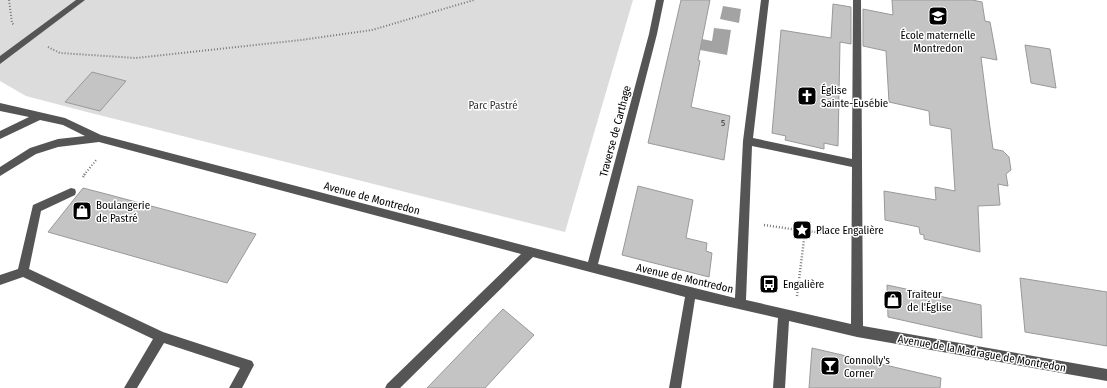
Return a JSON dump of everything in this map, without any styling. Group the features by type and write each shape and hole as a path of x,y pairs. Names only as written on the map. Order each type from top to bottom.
{"street":[{"path":"0,61 81,0"},
{"name":"Traverse de Carthage","path":"592,268 653,34 660,0"},
{"path":"764,0 748,141 740,303 856,331 857,0"},
{"name":"Avenue de Montredon","path":"0,107 65,122 99,138 110,141 592,268 691,293 740,303"},
{"path":"0,135 40,116"},
{"path":"0,172 33,151 58,143 99,138"},
{"path":"748,141 857,164"},
{"path":"23,272 37,208 72,192"},
{"path":"391,388 531,252"},
{"path":"0,280 23,272 161,337 248,365 235,388"},
{"path":"675,388 691,293"},
{"path":"779,388 789,315"},
{"name":"Avenue de la Madrague de Montredon","path":"856,331 1107,375"},
{"path":"130,388 161,337"}],"path":[{"path":"9,0 12,23 30,38 60,53 136,58 336,36 372,30 474,0"},
{"path":"72,192 110,141"},
{"path":"743,222 856,237"},
{"path":"789,315 805,231"}],"green space":[{"name":"Parc Pastré","path":"0,0 633,0 565,232 26,96 0,81"}],"shaded area":[{"path":"723,6 741,9 739,23 720,19"},
{"path":"714,28 731,30 727,55 700,50 702,39 712,41"}],"building":[{"path":"681,0 710,0 698,60 700,61 691,107 730,116 724,160 648,143"},
{"path":"892,0 972,0 982,2 985,21 990,22 997,60 981,57 993,149 1003,151 1009,157 1011,170 1006,174 1008,186 998,184 1000,205 978,206 980,252 924,239 924,235 920,234 919,227 885,220 884,191 936,200 935,187 955,191 951,129 930,125 929,111 889,102 886,51 863,46 863,9 893,15"},
{"name":"Église Sainte-Eusébie","path":"833,4 851,7 851,44 840,42 838,146 824,143 824,149 785,140 786,136 772,133 781,30 831,38"},
{"path":"1025,45 1050,49 1056,88 1031,83"},
{"path":"92,72 126,81 100,111 65,102"},
{"path":"638,186 693,200 686,238 707,243 706,251 712,253 709,277 622,255"},
{"path":"83,188 256,234 227,283 48,232"},
{"path":"1020,278 1107,292 1107,346 1025,332"},
{"path":"887,285 981,305 982,338 888,317"},
{"path":"503,309 534,335 485,388 427,388"},
{"path":"812,348 941,378 940,388 809,388"}],"place":[{"name":"École maternelle Montredon","path":"938,16"},
{"name":"Église Sainte-Eusébie","path":"807,96"},
{"name":"Boulangerie de Pastré","path":"82,211"},
{"name":"Place Engalière","path":"802,230"},
{"name":"Engalière","path":"769,284"},
{"name":"Traiteur de l'Église","path":"893,300"},
{"name":"Connolly's Corner","path":"830,366"}]}
